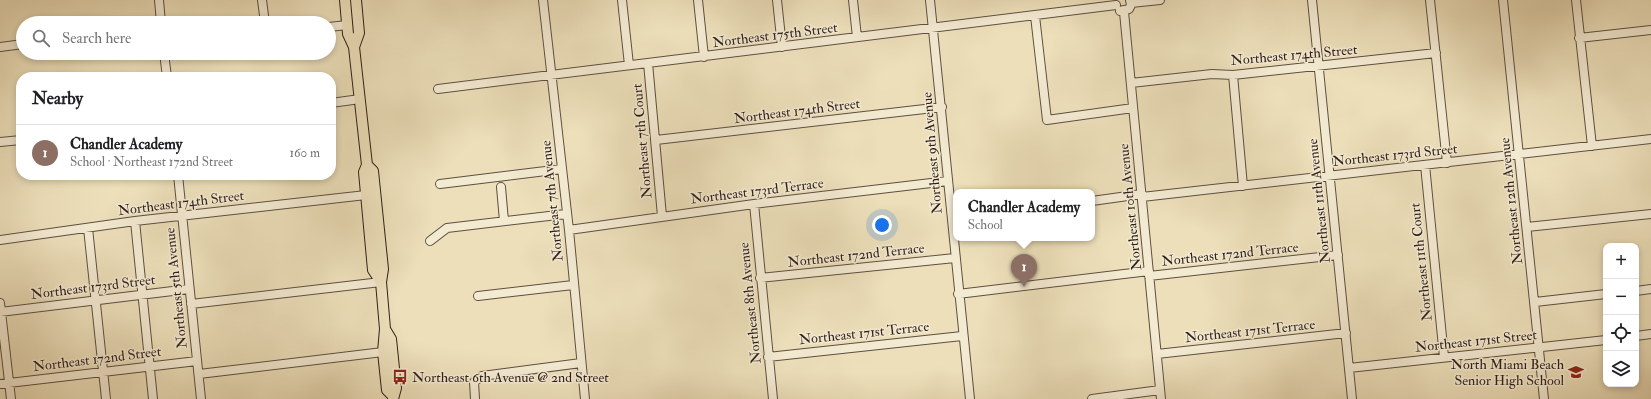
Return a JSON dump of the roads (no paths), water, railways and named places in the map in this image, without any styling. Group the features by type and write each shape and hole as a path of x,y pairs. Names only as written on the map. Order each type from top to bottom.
{"main road":[{"path":"345,0 348,34 354,47 367,165 364,172 373,270 380,282"},
{"path":"354,47 359,32 356,0"},
{"path":"367,165 373,171 383,270 380,282 385,329 383,352 386,390 393,398"},
{"path":"385,329 391,339 396,388 393,398"}],"street":[{"path":"159,0 161,16"},
{"path":"262,0 264,16"},
{"name":"Northeast 7th Avenue","path":"543,0 569,230 573,285 586,399"},
{"name":"Northeast 7th Court","path":"622,0 630,65"},
{"path":"698,0 704,57"},
{"path":"777,0 782,47"},
{"path":"853,0 857,37"},
{"name":"Northeast 9th Avenue","path":"930,0 942,107 948,181 953,214"},
{"path":"1116,3 1119,11 1124,12 1129,9 1130,2 1160,0"},
{"name":"Northeast 11th Avenue","path":"1312,0 1352,399"},
{"path":"1430,0 1447,162"},
{"name":"Northeast 12th Avenue","path":"1503,0 1518,154 1540,348 1544,399"},
{"path":"1576,0 1592,146"},
{"name":"Northeast 175th Street","path":"438,89 1035,16 1116,3"},
{"name":"Northeast 10th Avenue","path":"1124,12 1161,399"},
{"path":"1035,16 1046,120 1133,108"},
{"path":"336,26 347,25"},
{"path":"1580,38 1651,30"},
{"path":"0,47 16,45"},
{"name":"Northeast 174th Street","path":"1131,83 1212,74 1233,76 1436,53"},
{"path":"165,60 166,72"},
{"name":"Northeast 7th Court","path":"648,63 662,216"},
{"path":"1233,76 1243,186"},
{"path":"336,101 360,99"},
{"name":"Northeast 174th Street","path":"656,140 942,107"},
{"name":"Northeast 173rd Street","path":"1095,201 1243,186 1651,139"},
{"path":"0,142 16,140"},
{"name":"Northeast 11th Court","path":"1425,165 1444,357"},
{"path":"440,184 562,169"},
{"name":"Northeast 5th Avenue","path":"178,180 181,216 202,399"},
{"name":"Northeast 173rd Terrace","path":"569,230 754,204 948,181"},
{"path":"501,187 504,221"},
{"name":"Northeast 174th Street","path":"0,240 135,221 366,195"},
{"name":"Northeast 8th Avenue","path":"754,204 760,278 773,399"},
{"path":"430,241 446,228 566,214"},
{"path":"1527,227 1651,214"},
{"path":"135,221 153,399"},
{"path":"88,228 106,399"},
{"name":"Northeast 9th Avenue","path":"955,241 962,336 970,399"},
{"name":"Northeast 172nd Terrace","path":"1149,273 1338,255"},
{"name":"Northeast 172nd Terrace","path":"760,278 955,258"},
{"path":"958,294 1149,273"},
{"path":"191,304 380,282"},
{"path":"478,296 573,285"},
{"name":"Northeast 173rd Street","path":"0,312 189,289"},
{"path":"1639,291 1651,289"},
{"path":"1535,302 1603,294"},
{"path":"0,303 11,399"},
{"name":"Northeast 171st Terrace","path":"1157,354 1346,333"},
{"path":"1639,336 1651,334"},
{"name":"Northeast 171st Terrace","path":"768,357 962,336"},
{"name":"Northeast 171st Street","path":"1349,368 1603,340"},
{"path":"199,374 383,352"},
{"name":"Northeast 172nd Street","path":"0,384 103,371 197,362"},
{"path":"475,399 473,386 477,380 491,374 582,363"},
{"path":"1092,399 1160,390"}],"place":[{"name":"Chandler Academy","path":"1024,287"},
{"name":"North Miami Beach Senior High School","path":"1576,372"},
{"name":"Northeast 6th Avenue @ 2nd Street","path":"400,377"}]}
